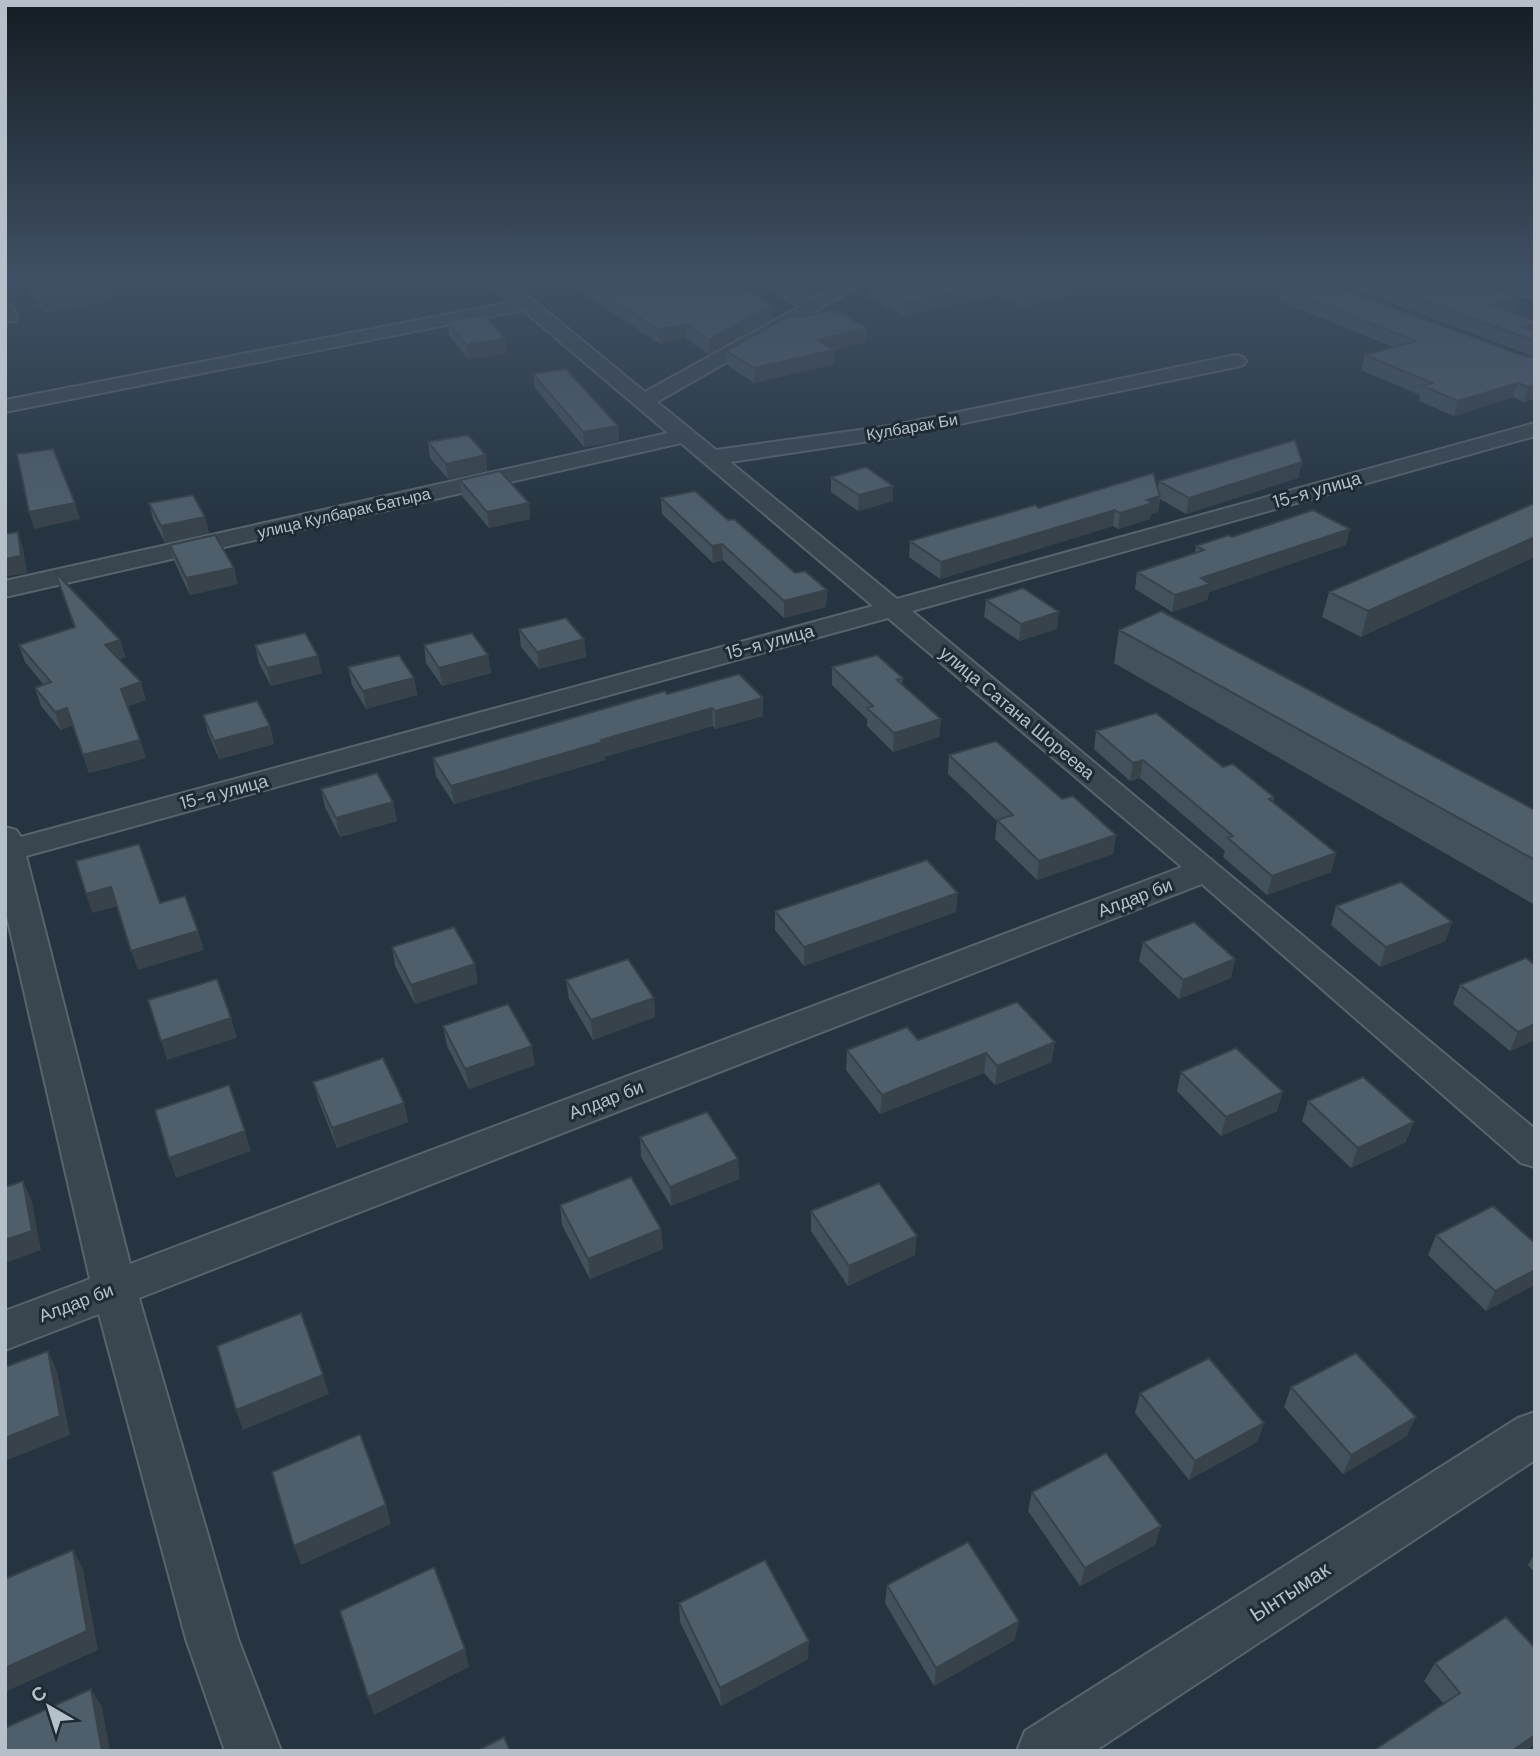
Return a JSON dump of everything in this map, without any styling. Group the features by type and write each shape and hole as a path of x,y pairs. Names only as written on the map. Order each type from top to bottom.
{"street":[{"path":"5,406 225,363"},
{"name":"улица Сатана Шореева","path":"596,363 1206,870 1535,1152"},
{"path":"642,402 712,363"},
{"name":"Кулбарак Би","path":"710,457 896,431 1222,363"},
{"name":"15-я улица","path":"6,847 892,609 1535,429"},
{"name":"улица Кулбарак Батыра","path":"5,589 683,436"},
{"path":"6,847 114,1288 212,1639 253,1751"},
{"name":"Алдар би","path":"5,1331 1206,870"},
{"name":"Ынтымак","path":"1045,1751 1535,1433"}],"building":[{"path":"746,363 776,363 754,368"},
{"path":"1384,363 1535,363 1535,385 1528,387 1518,383 1458,401 1423,386 1432,383"},
{"path":"566,369 618,426 583,432 533,374"},
{"path":"468,435 486,455 446,464 428,442"},
{"path":"1295,440 1302,462 1189,498 1159,481"},
{"path":"53,449 75,503 29,512 17,454"},
{"path":"866,467 893,486 859,495 831,477"},
{"path":"500,471 529,503 487,512 460,480"},
{"path":"1153,473 1160,496 1147,500 1153,503 1120,513 1115,510 941,562 910,541 1035,505 1039,508"},
{"path":"695,491 728,520 734,519 795,573 805,571 827,590 784,601 722,544 712,546 661,498"},
{"path":"193,495 205,517 161,526 149,503"},
{"path":"1535,503 1535,537 1368,611 1329,592"},
{"path":"1313,510 1350,529 1201,578 1210,584 1175,595 1137,572 1204,550 1196,546"},
{"path":"18,532 21,556 5,559 5,534"},
{"path":"215,535 234,568 186,578 170,545"},
{"path":"55,572 120,640 105,645 141,682 121,689 140,740 83,755 67,708 55,712 35,688 51,682 19,645 75,627"},
{"path":"1023,588 1059,612 1021,624 986,600"},
{"path":"1161,611 1535,810 1535,860 1119,630"},
{"path":"566,618 584,639 537,652 519,629"},
{"path":"305,633 318,656 267,668 255,645"},
{"path":"472,633 488,655 439,668 424,645"},
{"path":"399,655 414,678 363,691 348,667"},
{"path":"877,655 903,678 897,680 941,719 894,733 867,708 873,706 832,667"},
{"path":"739,674 763,698 715,711 712,708 451,786 433,758 665,691 667,694"},
{"path":"257,701 270,726 214,741 203,715"},
{"path":"1156,713 1223,767 1233,764 1274,797 1269,799 1336,853 1272,876 1228,838 1233,836 1143,760 1133,763 1096,731"},
{"path":"996,741 1062,799 1073,796 1116,835 1039,861 997,820 1013,815 949,755"},
{"path":"377,773 393,802 336,818 321,789"},
{"path":"139,844 160,903 185,896 198,931 131,951 111,887 86,894 76,861"},
{"path":"927,860 958,893 804,947 775,911"},
{"path":"1401,882 1452,922 1386,947 1336,906"},
{"path":"1194,922 1235,959 1183,980 1143,942"},
{"path":"454,927 475,964 411,985 392,947"},
{"path":"1526,958 1535,965 1535,1024 1518,1032 1460,985"},
{"path":"628,959 654,998 591,1020 566,980"},
{"path":"217,979 231,1018 161,1041 148,1000"},
{"path":"1017,1002 1055,1042 997,1066 986,1053 882,1095 847,1050 907,1027 918,1040"},
{"path":"508,1004 532,1046 465,1069 443,1026"},
{"path":"1236,1048 1283,1092 1226,1117 1181,1072"},
{"path":"383,1058 404,1103 332,1128 313,1082"},
{"path":"1363,1077 1414,1122 1358,1148 1308,1101"},
{"path":"229,1085 245,1131 169,1158 155,1110"},
{"path":"707,1112 738,1159 670,1187 640,1137"},
{"path":"631,1177 661,1229 588,1259 560,1205"},
{"path":"23,1181 32,1231 5,1240 5,1187"},
{"path":"879,1183 917,1236 849,1266 811,1211"},
{"path":"1493,1206 1535,1243 1535,1270 1495,1291 1436,1235"},
{"path":"301,1313 323,1375 236,1410 217,1346"},
{"path":"48,1351 60,1416 5,1438 5,1367"},
{"path":"1356,1353 1416,1417 1351,1455 1291,1387"},
{"path":"1209,1358 1264,1423 1195,1461 1140,1393"},
{"path":"360,1434 386,1505 294,1546 272,1472"},
{"path":"1106,1453 1161,1526 1085,1568 1032,1492"},
{"path":"968,1542 1019,1621 936,1668 887,1585"},
{"path":"73,1550 87,1631 5,1668 5,1579"},
{"path":"765,1560 809,1641 720,1688 679,1603"},
{"path":"434,1567 465,1649 368,1697 340,1611"},
{"path":"1506,1617 1535,1648 1535,1735 1512,1751 1373,1751 1460,1693 1435,1663"},
{"path":"91,1689 102,1751 5,1751 5,1728"},
{"path":"504,1737 510,1751 477,1751"}]}
